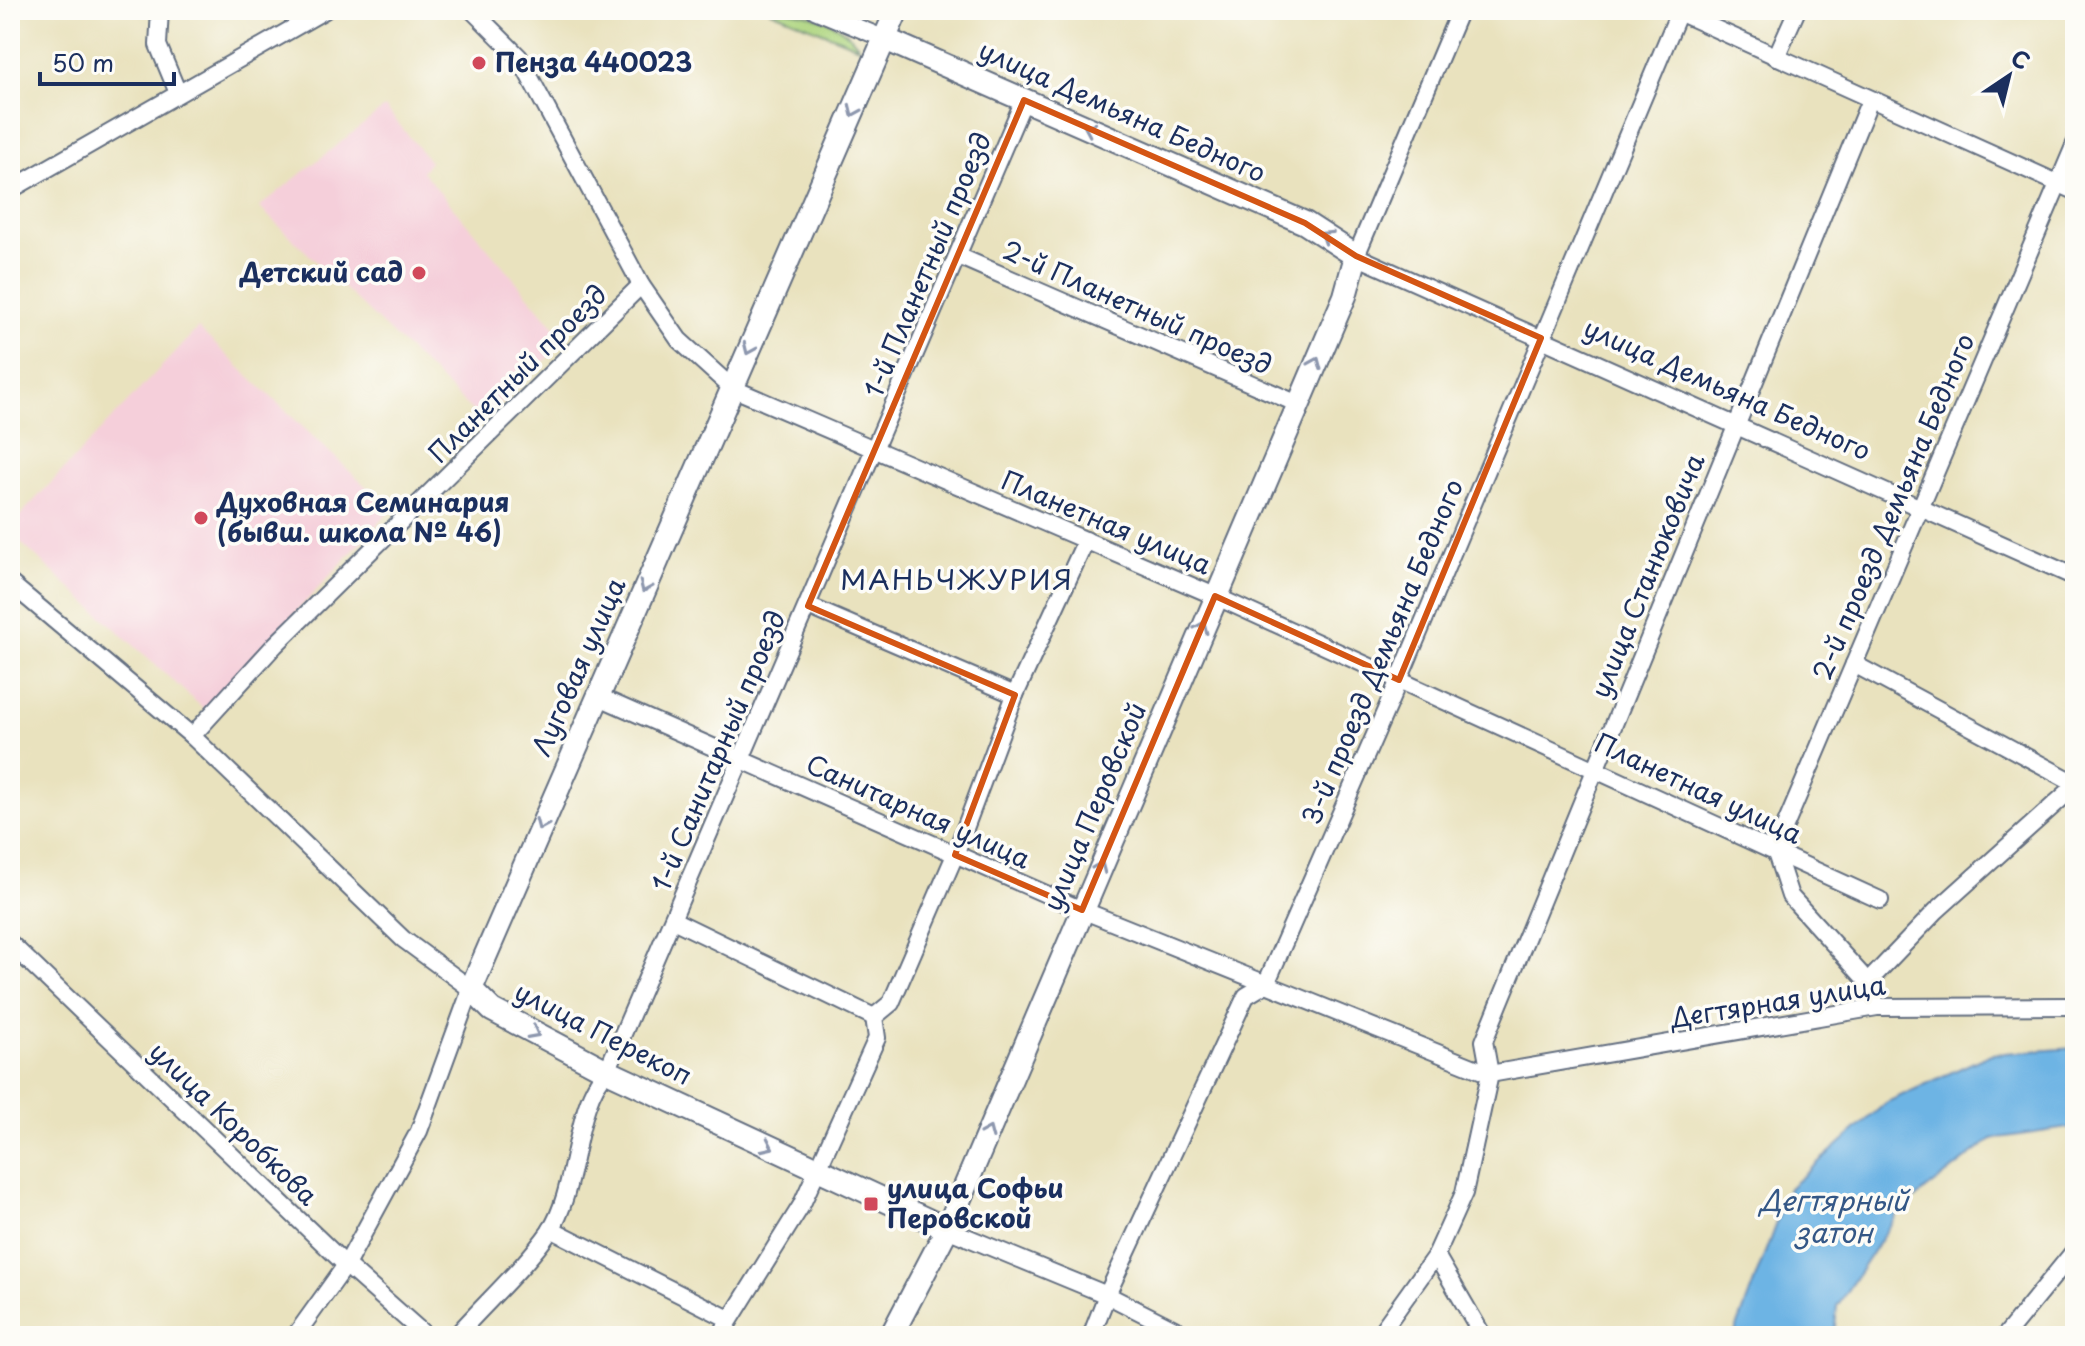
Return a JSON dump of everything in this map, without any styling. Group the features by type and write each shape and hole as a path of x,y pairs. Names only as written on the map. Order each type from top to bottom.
{"main road":[{"name":"Луговая улица","path":"471,989 897,10"},
{"name":"улица Демьяна Бедного","path":"885,39 1305,223 1356,256"},
{"name":"улица Перовской","path":"891,1336 947,1229 1345,296 1356,256"},
{"name":"улица Перекоп","path":"471,989 492,1010 607,1071 947,1229"}],"street":[{"path":"160,10 158,45 178,93"},
{"path":"10,190 325,10"},
{"name":"Планетная улица","path":"472,10 519,57 641,285 679,340 732,388 1215,596 1880,900"},
{"name":"улица Демьяна Бедного","path":"815,10 885,39"},
{"path":"1356,256 1460,10"},
{"path":"1776,57 1797,10"},
{"path":"1677,11 2075,191"},
{"name":"3-й проезд Демьяна Бедного","path":"1091,1336 1107,1295 1246,996 1266,984 1399,680 1677,11"},
{"name":"1-й Планетный проезд","path":"876,449 1024,100"},
{"name":"улица Станюковича","path":"1378,1336 1436,1255 1464,1193 1490,1074 1484,1041 1870,100"},
{"name":"2-й проезд Демьяна Бедного","path":"1775,850 2075,144"},
{"name":"2-й Планетный проезд","path":"958,256 1298,404"},
{"name":"улица Демьяна Бедного","path":"1356,256 2075,577"},
{"name":"Планетный проезд","path":"192,736 275,645 641,285"},
{"name":"1-й Санитарный проезд","path":"551,1229 573,1170 594,1083 607,1071 876,449"},
{"path":"874,1017 891,1003 955,855 1015,695 1086,540"},
{"name":"улица Перекоп","path":"10,583 192,736 403,939 471,989"},
{"path":"808,606 1015,695"},
{"path":"1854,664 2075,784 1936,911 1868,982"},
{"name":"Санитарная улица","path":"597,696 1082,910 1490,1074"},
{"path":"1775,850 1790,896 1868,982 1877,1007"},
{"path":"673,920 874,1017"},
{"name":"улица Коробкова","path":"10,943 346,1265 426,1336"},
{"name":"Луговая улица","path":"295,1336 346,1265 419,1131 471,989"},
{"name":"Дегтярная улица","path":"1490,1074 1877,1007 2075,1006"},
{"path":"720,1336 801,1206 819,1169 877,1038 874,1017"},
{"path":"456,1336 551,1229 729,1319"},
{"name":"улица Перекоп","path":"947,1229 1107,1295 1188,1336"},
{"path":"2005,1336 2075,1250"},
{"path":"1436,1255 1483,1336"}],"highlighted area":[{"path":"1024,100 1305,223 1356,256 1541,338 1399,680 1215,596 1082,910 955,855 1015,695 808,606"}],"shaded area":[{"name":"Детский сад","path":"385,107 430,162 422,171 566,340 483,421 259,207"},
{"name":"Духовная Семинария (бывш. школа № 46)","path":"198,328 391,510 205,710 10,533 10,526"}],"green space":[{"path":"769,10 819,18 842,29 859,47"}],"water":[{"name":"Дегтярный затон","path":"2075,1048 2075,1127 1992,1139 1900,1210 1837,1306 1834,1336 1734,1336 1789,1188 1887,1102 1991,1054"}],"place":[{"name":"Пенза 440023","path":"479,63"},
{"name":"Детский сад","path":"419,273"},
{"name":"Духовная Семинария (бывш. школа № 46)","path":"201,518"},
{"name":"улица Софьи Перовской","path":"871,1204"}],"district":[{"name":"МАНЬЧЖУРИЯ","path":"957,580"}]}
